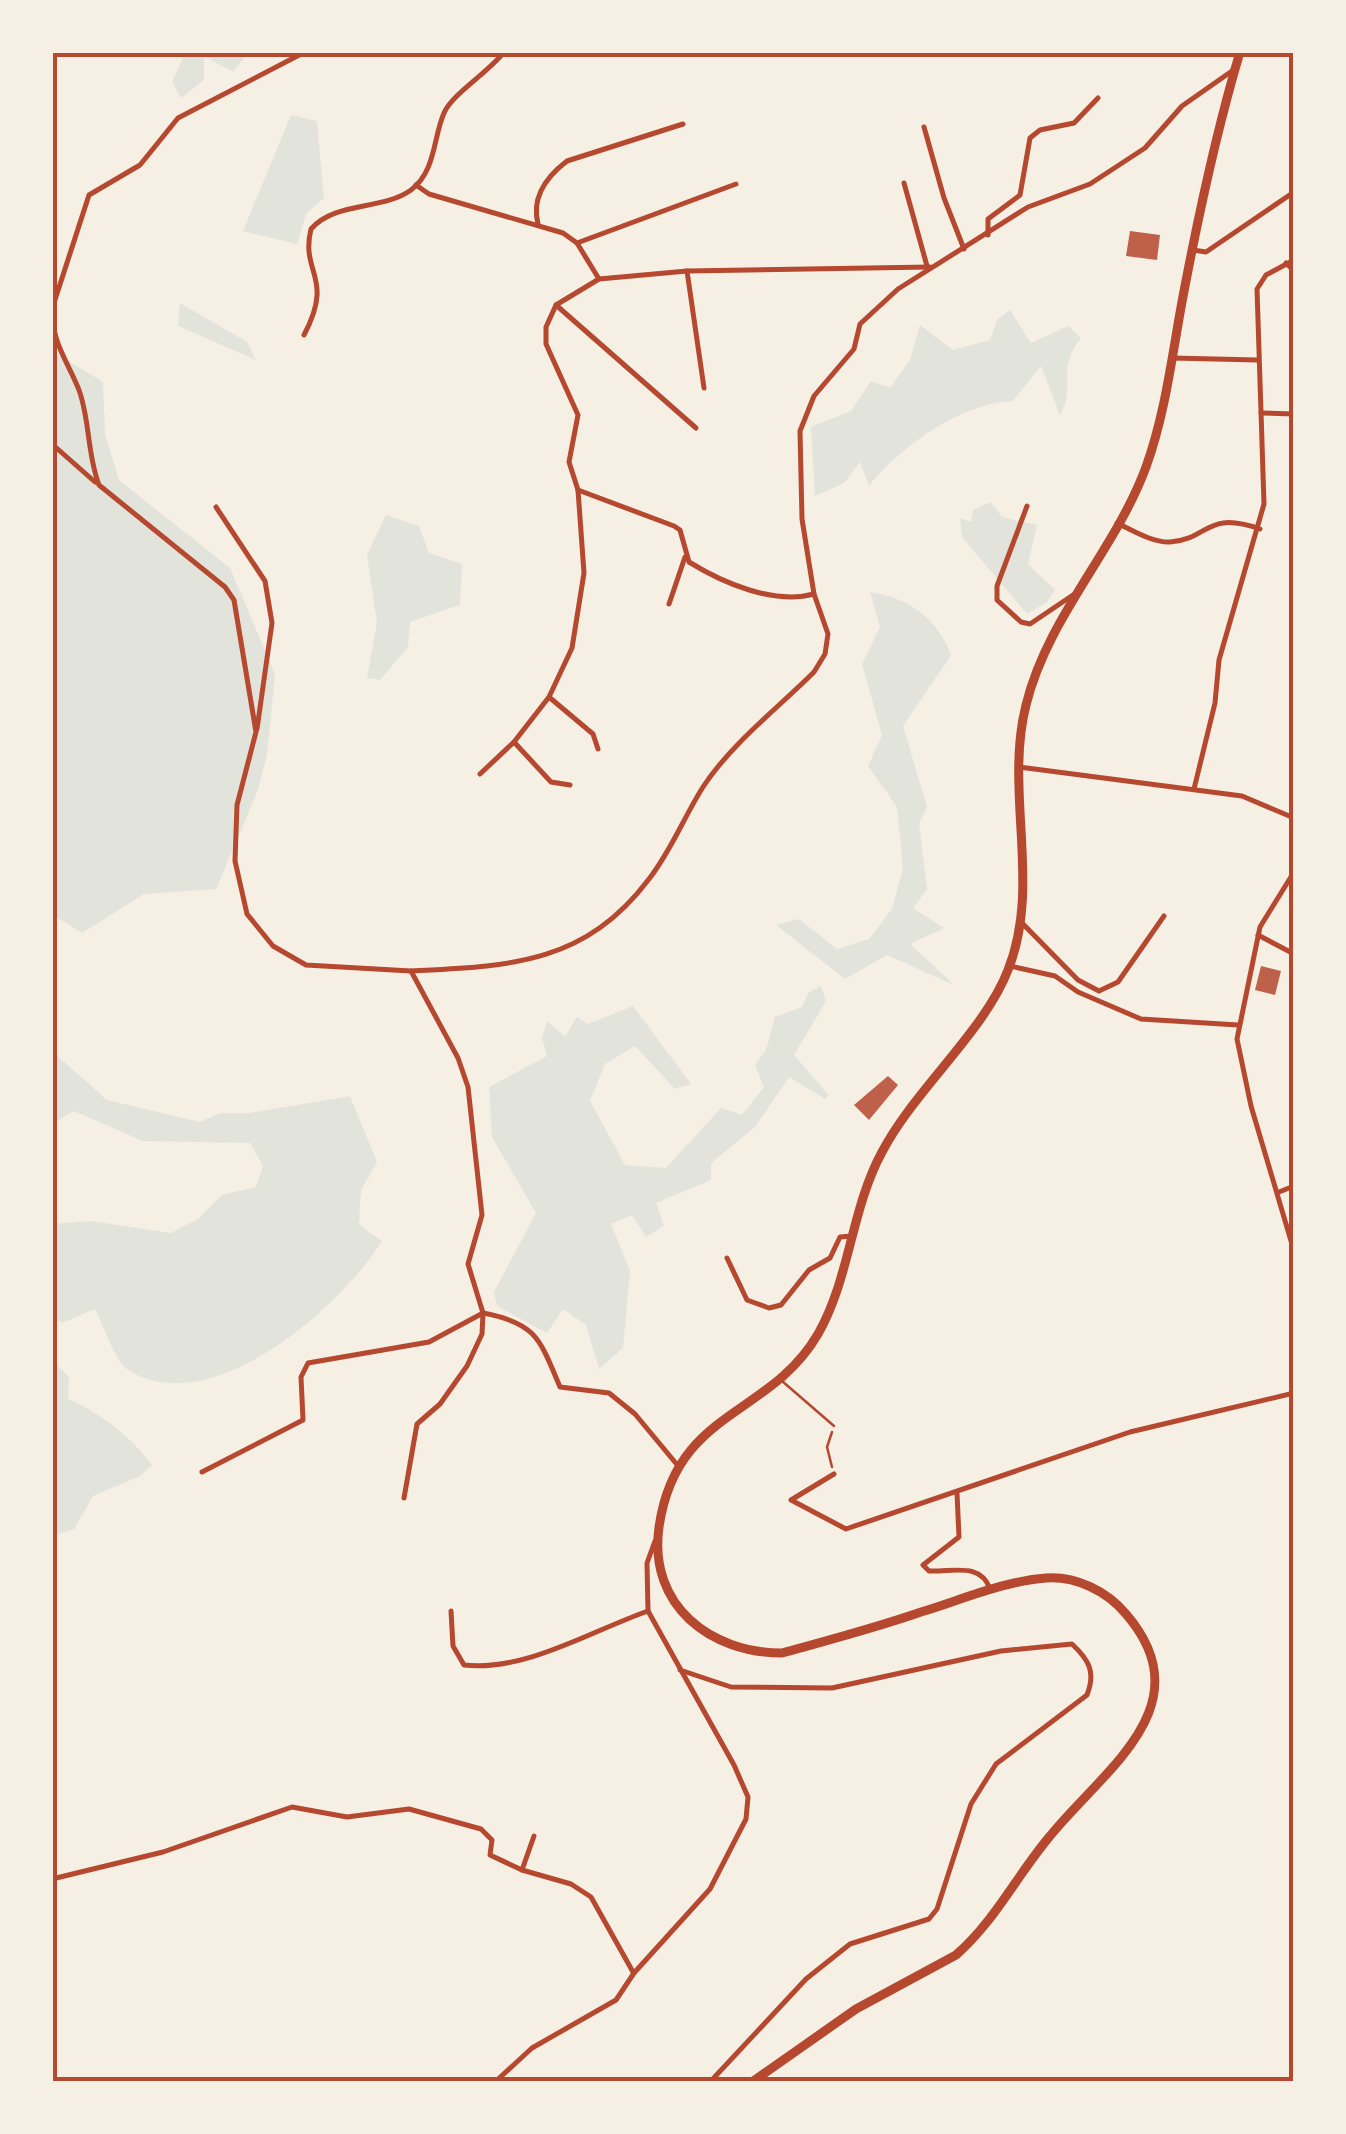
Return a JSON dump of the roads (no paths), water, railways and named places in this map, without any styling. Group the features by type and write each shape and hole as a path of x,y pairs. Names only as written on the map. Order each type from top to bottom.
{"main road":[{"path":"752,2082 831,2025 956,1955 975,1938 1050,1836 1140,1735 1153,1705 1154,1681 1145,1642 1118,1604 1094,1587 1046,1578 990,1590 782,1653 760,1653 728,1646 684,1619 664,1574 658,1534 666,1495 678,1467 706,1430 780,1379 818,1333 860,1201 883,1150 911,1104 984,1010 1010,966 1021,922 1019,767 1025,708 1039,663 1073,595 1145,470 1240,52"}],"street":[{"path":"99,485 90,462 80,392 54,342 52,312 54,290 89,195 140,165 178,118 305,52"},
{"path":"304,335 317,310 320,284 308,251 311,229 327,216 400,196 416,185 432,159 445,109 482,79 504,52"},
{"path":"216,507 265,581 272,623 256,732 237,805 235,862 247,914 274,946 306,965 411,971 513,966 563,949 598,930 650,879 711,777 814,672 825,654 828,634 814,594 802,518 803,415 854,349 867,314 931,267 1028,207 1090,184 1145,148 1182,106 1235,69"},
{"path":"988,234 988,219 1020,195 1030,138 1040,130 1074,123 1098,98"},
{"path":"538,224 534,209 538,196 554,172 567,162 683,124"},
{"path":"924,126 944,198 964,249"},
{"path":"904,183 931,267"},
{"path":"577,242 736,184"},
{"path":"416,185 429,194 538,224 577,242 599,279"},
{"path":"1193,250 1206,252 1294,192"},
{"path":"1194,788 1216,703 1219,660 1260,529 1265,484 1257,289 1266,275 1294,260"},
{"path":"1286,263 1294,270"},
{"path":"480,774 514,742 549,696 572,648 584,574 578,490 569,462 578,414 546,344 546,328 556,305 599,279 688,271 931,267"},
{"path":"688,271 704,388"},
{"path":"556,305 696,428"},
{"path":"1292,335 1294,349"},
{"path":"1172,358 1257,360"},
{"path":"1260,413 1294,414"},
{"path":"52,444 225,588 234,600 256,732"},
{"path":"578,490 680,530 684,557 669,604"},
{"path":"1026,506 998,586 997,600 1022,622 1030,624 1073,595"},
{"path":"1117,524 1170,542 1213,523 1241,523 1260,529"},
{"path":"684,557 719,580 791,596 814,594"},
{"path":"549,696 593,734 598,749"},
{"path":"514,742 551,782 570,785"},
{"path":"1019,767 1242,796 1294,818"},
{"path":"1294,872 1258,935 1238,1025 1238,1056 1250,1106 1294,1251"},
{"path":"1021,922 1078,980 1099,991 1118,982 1164,916"},
{"path":"1258,935 1294,954"},
{"path":"1010,966 1055,976 1078,992 1141,1019 1238,1025"},
{"path":"404,1498 417,1424 440,1404 467,1366 482,1334 483,1313 468,1264 482,1215 468,1086 458,1058 411,971"},
{"path":"1279,1192 1294,1186"},
{"path":"727,1258 747,1300 769,1308 781,1305 809,1270 830,1258 840,1236 852,1236"},
{"path":"483,1313 528,1327 549,1351 560,1386 609,1394 635,1414 678,1467"},
{"path":"202,1472 303,1420 301,1377 308,1364 334,1355 414,1346 465,1326 483,1313"},
{"path":"834,1474 791,1500 838,1528 956,1494 1130,1432 1294,1393"},
{"path":"956,1494 959,1537 923,1565 929,1571 977,1570 986,1576 990,1590"},
{"path":"495,2082 532,2048 616,2000 634,1973 710,1889 746,1818 748,1797 734,1765 648,1611 647,1563 658,1534"},
{"path":"451,1611 453,1646 464,1664 482,1667 524,1658 648,1611"},
{"path":"680,1670 731,1687 832,1688 1001,1651 1072,1644 1089,1661 1092,1682 1087,1695 996,1764 972,1804 937,1909 929,1920 850,1944 806,1979 710,2082"},
{"path":"52,1880 163,1852 292,1807 347,1818 368,1811 419,1812 481,1829 492,1840 490,1855 522,1870 572,1884 591,1897 634,1973"},
{"path":"522,1870 534,1836"}],"lane":[{"path":"780,1379 834,1426"}]}
